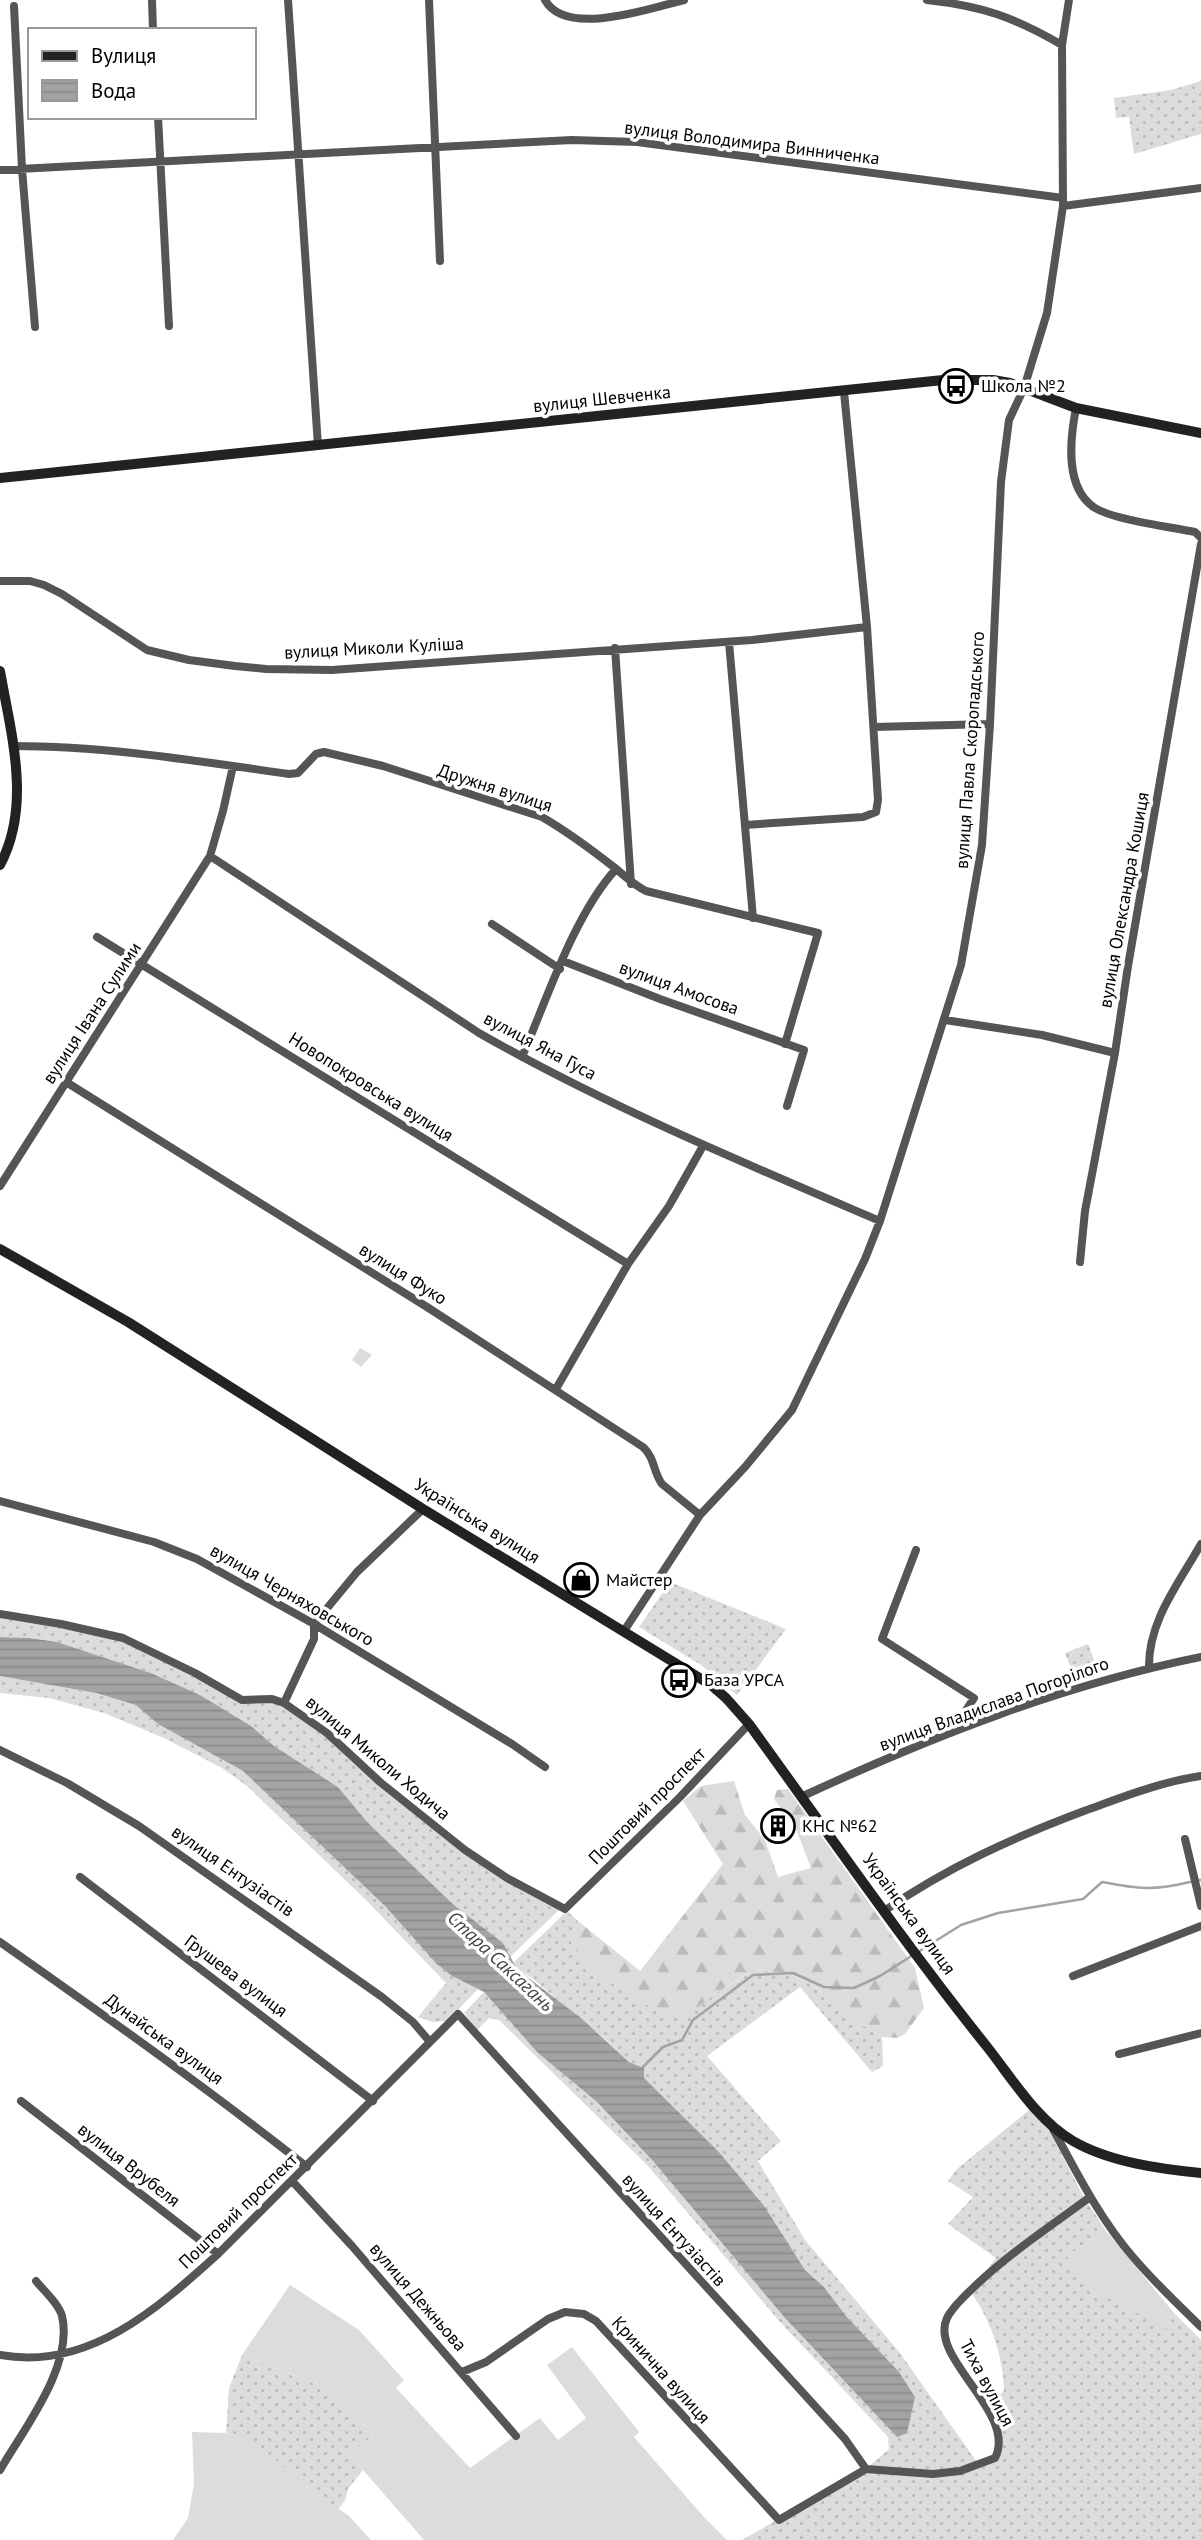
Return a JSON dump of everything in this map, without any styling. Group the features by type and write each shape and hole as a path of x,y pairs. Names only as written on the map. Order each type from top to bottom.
{"street":[{"path":"152,0 153,28"},
{"path":"288,0 318,446"},
{"path":"429,0 440,261"},
{"path":"545,0 555,12 584,19 606,18 684,0"},
{"path":"928,0 978,7 1009,18 1062,45"},
{"name":"вулиця Павла Скоропадського","path":"624,1631 700,1515 745,1467 792,1410 880,1221 961,965 982,845 1001,482 1009,420 1024,388 1047,313 1063,202 1062,45 1069,0"},
{"path":"14,6 22,169 35,327"},
{"path":"158,119 169,326"},
{"name":"вулиця Володимира Винниченка","path":"0,170 572,140 637,142 1063,202 1201,188"},
{"name":"вулиця Шевченка","path":"0,478 965,379 993,380 1024,388 1044,398 1076,408 1201,433"},
{"path":"746,825 863,817 876,813 878,806 867,627 844,391"},
{"path":"1076,408 1071,432 1071,461 1080,493 1096,509 1195,532 1201,538"},
{"name":"вулиця Олександра Кошиця","path":"1080,1262 1085,1211 1115,1053 1201,544"},
{"name":"вулиця Миколи Куліша","path":"0,581 44,585 147,650 188,660 293,670 332,670 729,642 867,627"},
{"path":"729,642 753,918"},
{"path":"615,648 631,884"},
{"path":"0,671 18,786 10,843 0,865"},
{"path":"874,727 990,724"},
{"name":"Дружня вулиця","path":"13,746 102,749 289,774 298,773 316,754 324,752 373,764 542,817 616,869 631,884 646,891 818,933 785,1044"},
{"path":"210,856 233,766"},
{"name":"вулиця Івана Сулими","path":"0,1186 210,856"},
{"name":"вулиця Яна Гуса","path":"210,856 467,1025 522,1058 703,1146 880,1221"},
{"path":"522,1058 579,927 603,884 616,869"},
{"name":"вулиця Амосова","path":"492,923 561,965 785,1044"},
{"name":"Новопокровська вулиця","path":"97,937 628,1264"},
{"path":"945,1020 1042,1035 1115,1053"},
{"path":"785,1044 804,1050 788,1106"},
{"name":"вулиця Фуко","path":"66,1082 643,1447 651,1455 662,1484 700,1515"},
{"path":"556,1390 628,1264 669,1206 703,1146"},
{"name":"Українська вулиця","path":"0,1249 128,1322 423,1509 711,1685 726,1698 803,1796 925,1967 1051,2124 1090,2197 1131,2255 1201,2327"},
{"name":"вулиця Черняховського","path":"0,1501 154,1542 197,1559 314,1624 512,1744 545,1768"},
{"path":"284,1703 314,1639 314,1624 357,1572 423,1509"},
{"path":"1149,1668 1152,1636 1162,1612 1201,1544"},
{"path":"916,1550 882,1639 974,1698 952,1732"},
{"name":"вулиця Миколи Ходича","path":"0,1614 123,1638 195,1673 242,1700 272,1699 284,1703 327,1732 380,1782 465,1850 507,1878 565,1909"},
{"name":"вулиця Владислава Погорілого","path":"803,1796 894,1754 952,1732 1103,1681 1201,1657"},
{"name":"Поштовий проспект","path":"565,1909 680,1797 749,1724"},
{"name":"вулиця Ентузіастів","path":"0,1750 66,1783 139,1825 383,1997 414,2022 430,2042"},
{"path":"884,1910 924,1883 988,1849 1155,1784 1201,1776"},
{"path":"1185,1839 1201,1906"},
{"name":"Грушева вулиця","path":"80,1877 373,2101"},
{"path":"1073,1976 1201,1926"},
{"name":"Дунайська вулиця","path":"0,1942 131,2034 307,2167"},
{"name":"Поштовий проспект","path":"0,2355 16,2358 77,2352 121,2330 190,2279 293,2182 458,2014"},
{"name":"вулиця Ентузіастів","path":"458,2014 845,2439 866,2469"},
{"path":"1119,2054 1201,2034"},
{"name":"вулиця Врубеля","path":"21,2101 218,2254"},
{"path":"1051,2124 1072,2141 1094,2151 1140,2164 1201,2173"},
{"name":"вулиця Дежньова","path":"293,2182 516,2436"},
{"name":"Тиха вулиця","path":"866,2469 933,2474 960,2471 995,2458 1000,2447 998,2429 948,2348 944,2331 947,2318 964,2296 1005,2258 1090,2197"},
{"path":"0,2470 45,2397 55,2373 64,2335 62,2314 36,2281"},
{"name":"Кринична вулиця","path":"462,2372 486,2362 548,2319 565,2312 584,2314 596,2321 779,2520 866,2469"}],"green space":[{"path":"1201,81 1201,134 1134,154 1129,117 1116,118 1114,98 1171,90"},
{"path":"360,1348 372,1355 361,1367 352,1360"},
{"path":"670,1582 786,1629 737,1695 701,1665 639,1627"},
{"path":"0,1614 123,1638 241,1700 284,1703 465,1850 562,1907 510,1957 503,1943 454,1905 368,1823 338,1787 274,1746 251,1726 200,1695 151,1673 57,1642 0,1637"},
{"path":"1088,1644 1096,1665 1073,1674 1065,1653"},
{"path":"0,1676 96,1693 137,1705 158,1724 243,1771 385,1906 452,1976 478,1989 447,2021 433,2022 418,2017 446,1983 365,1899 247,1786 222,1768 164,1738 104,1713 49,1698 0,1693"},
{"path":"734,1781 745,1815 765,1840 778,1877 811,1868 796,1829 774,1799 777,1790 788,1789 915,1968 924,2008 905,2034 897,2038 882,2037 833,2006 814,1986 792,1975 756,1969 725,1987 689,2014 666,2014 634,1999 595,1971 571,1942 578,1921 640,1971 723,1864 683,1801 701,1786"},
{"path":"567,1911 578,1921 571,1942 595,1971 726,1987 756,1969 792,1975 814,1986 833,2006 882,2037 883,2066 872,2072 800,1987 707,2056 781,2141 758,2161 805,2240 900,2353 979,2465 995,2458 1000,2447 985,2406 1004,2391 994,2337 968,2288 984,2274 996,2258 948,2224 973,2197 948,2181 957,2169 1029,2110 1048,2128 1082,2194 1106,2231 1067,2256 1166,2328 1175,2314 1201,2340 1201,2540 742,2540 866,2469 889,2449 888,2437 780,2322 648,2166 499,2020 489,2018 477,2030 464,2013 484,1992 537,2052 597,2102 653,2161 785,2318 897,2437 899,2372 846,2316 824,2287 805,2270 765,2207 719,2152 643,2078 644,2068 629,2062 532,1978 517,1969 514,1962"},
{"path":"1106,2231 1175,2314 1167,2329 1084,2285 1067,2256"},
{"path":"290,2285 359,2330 404,2380 396,2388 470,2468 540,2418 558,2440 586,2418 547,2365 572,2347 639,2432 634,2437 727,2540 424,2540 350,2455 374,2434 329,2389 242,2355"},
{"path":"242,2355 329,2389 374,2434 351,2455 363,2470 348,2489 345,2501 338,2509 252,2444 226,2433 229,2388"},
{"path":"192,2432 226,2433 262,2448 308,2488 349,2516 371,2540 173,2540 188,2518 194,2484"}],"water":[{"name":"Стара Саксагань","path":"0,1637 57,1642 151,1673 200,1695 251,1726 274,1746 338,1787 368,1823 454,1905 503,1943 517,1969 581,2018 629,2062 644,2068 644,2078 719,2152 765,2207 805,2270 824,2287 846,2316 899,2372 915,2397 907,2433 897,2437 785,2318 653,2161 597,2102 537,2052 484,1992 452,1976 436,1963 385,1906 243,1771 158,1724 136,1705 96,1693 0,1676"}],"waterway":[{"path":"918,1952 961,1925 998,1913 1083,1899 1102,1882 1146,1888 1190,1882"},
{"path":"642,2068 663,2047 682,2040 693,2020 753,1975 793,1973 824,1987 854,1988 880,1976 913,1955"}],"place":[{"name":"Школа №2","path":"956,386"},
{"name":"Майстер","path":"581,1580"},
{"name":"База УРСА","path":"679,1680"},
{"name":"КНС №62","path":"778,1826"}]}
